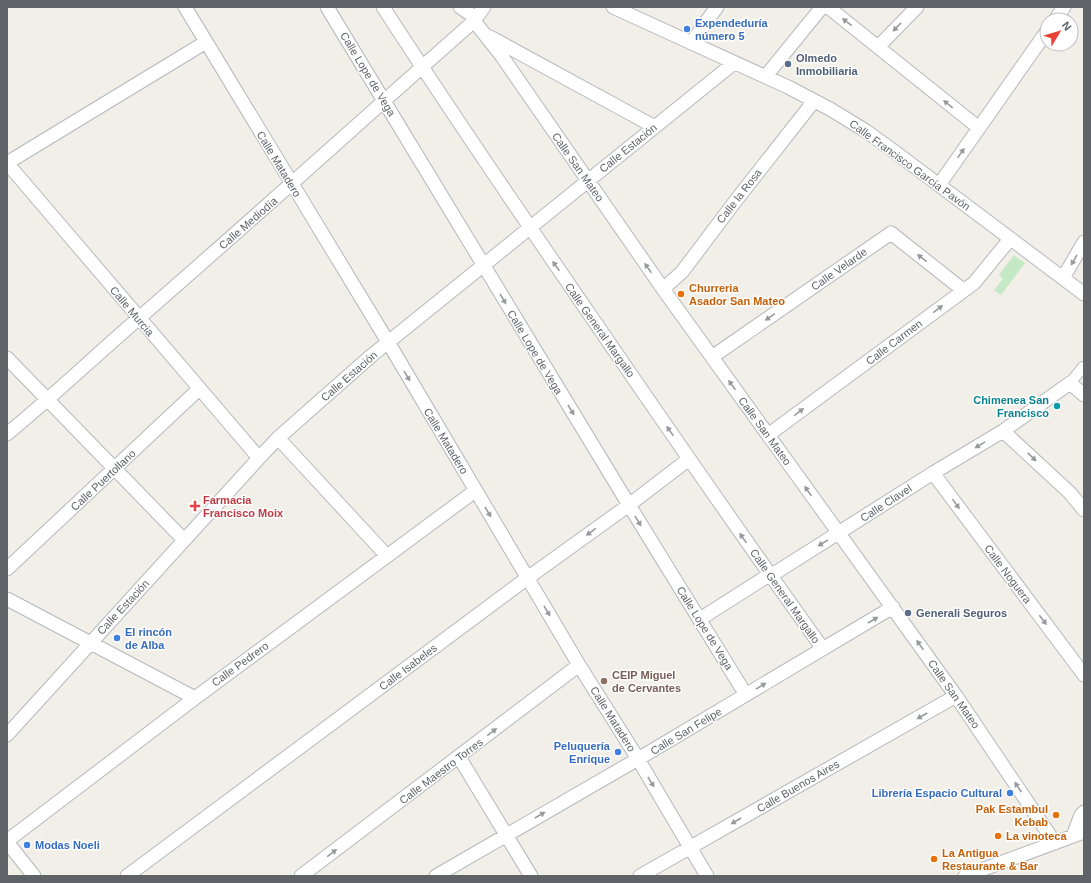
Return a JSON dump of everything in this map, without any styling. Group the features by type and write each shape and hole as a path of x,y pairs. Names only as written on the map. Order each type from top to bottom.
{"street":[{"name":"Calle Matadero","path":"185,7 388,342 475,491 579,665 638,759 707,876"},
{"name":"Calle Lope de Vega","path":"327,7 483,266 746,695"},
{"name":"Calle General Margallo","path":"383,7 530,228 769,575 823,649"},
{"name":"Calle San Mateo","path":"460,7 478,15 485,34 663,289 956,696 1055,843"},
{"name":"Calle Francisco García Pavón","path":"613,7 691,44 766,76 814,101 866,131 1084,294"},
{"path":"691,44 717,7"},
{"path":"766,76 822,7"},
{"path":"828,7 979,128"},
{"path":"878,47 917,7"},
{"name":"Calle Mediodía","path":"7,434 48,400 139,318 292,185 478,15"},
{"path":"485,34 655,127"},
{"path":"7,163 206,42"},
{"path":"939,185 1039,42"},
{"name":"Calle Estación","path":"7,735 90,642 278,438 388,342 734,62"},
{"name":"Calle la Rosa","path":"663,289 682,272 814,101"},
{"name":"Calle Murcia","path":"7,163 258,458"},
{"name":"Calle Velarde","path":"712,357 890,233 963,290"},
{"name":"Calle Carmen","path":"768,435 974,283 1010,238"},
{"path":"1063,278 1084,242"},
{"path":"7,358 184,540"},
{"path":"1083,367 1070,383 1084,395"},
{"name":"Calle Clavel","path":"700,619 769,575 775,573 838,534 933,473 1003,431 1070,383"},
{"name":"Calle Puertollano","path":"7,569 199,389"},
{"path":"1003,431 1070,493 1084,510"},
{"path":"278,438 387,556"},
{"name":"Calle Isabeles","path":"127,876 689,459"},
{"name":"Calle Noguera","path":"933,473 1084,675"},
{"name":"Calle Pedrero","path":"7,841 195,698 475,491"},
{"path":"7,599 195,698"},
{"name":"Calle San Felipe","path":"436,876 638,759 893,607"},
{"name":"Calle Maestro Torres","path":"301,876 579,665"},
{"name":"Calle Buenos Aires","path":"640,876 956,696"},
{"path":"459,757 531,876"},
{"path":"966,876 1078,834 1081,815 1084,812"},
{"path":"7,841 34,876"}],"green space":[{"path":"1014,255 1025,263 1001,295 994,290 1003,279 999,275"}],"place":[{"name":"Expendeduría número 5","path":"687,29"},
{"name":"Olmedo Inmobiliaria","path":"788,64"},
{"name":"Churreria Asador San Mateo","path":"681,294"},
{"name":"Chimenea San Francisco","path":"1057,406"},
{"name":"Farmacia Francisco Moix","path":"195,506"},
{"name":"Generali Seguros","path":"908,613"},
{"name":"El rincón de Alba","path":"117,638"},
{"name":"CEIP Miguel de Cervantes","path":"604,681"},
{"name":"Peluquería Enrique","path":"618,752"},
{"name":"Librería Espacio Cultural","path":"1010,793"},
{"name":"Pak Estambul Kebab","path":"1056,815"},
{"name":"La vinoteca","path":"998,836"},
{"name":"Modas Noeli","path":"27,845"},
{"name":"La Antigua Restaurante & Bar","path":"934,859"}]}
